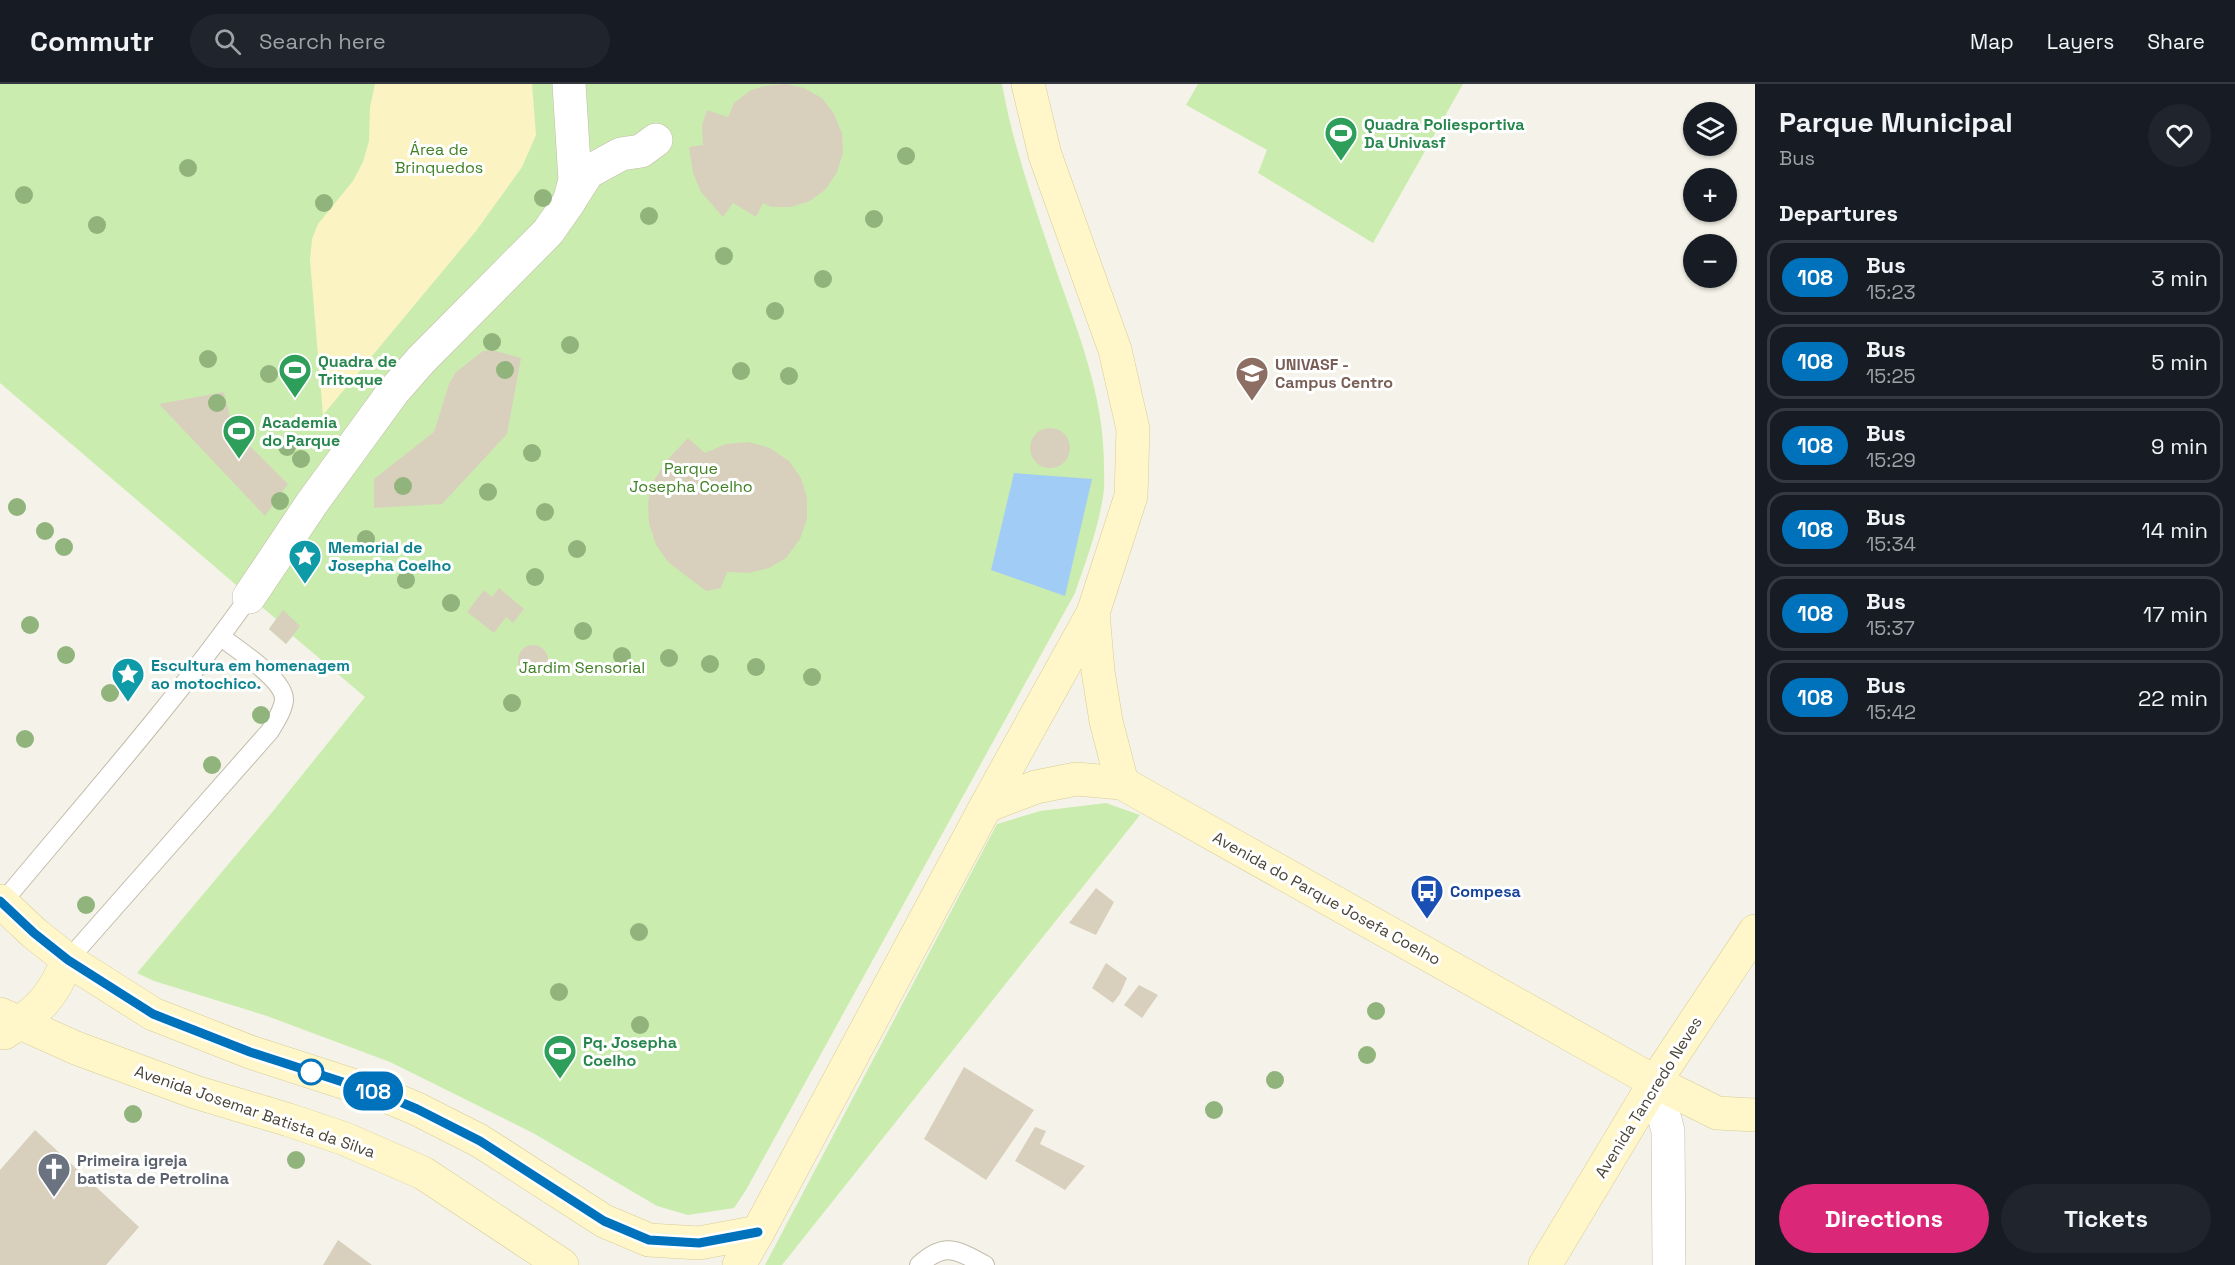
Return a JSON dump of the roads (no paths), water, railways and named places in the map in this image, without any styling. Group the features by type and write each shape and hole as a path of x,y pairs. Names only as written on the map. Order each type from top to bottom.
{"main road":[{"path":"739,1265 986,806 1093,613 1131,496 1133,429 1115,350 1045,155 1028,84"},
{"path":"1093,613 1098,670 1106,721 1122,783"},
{"name":"Avenida do Parque Josefa Coelho","path":"986,806 1036,787 1076,779 1122,783 1655,1082 1717,1113 1755,1115"},
{"path":"1,902 34,933 68,960 153,1014 261,1056 386,1096 417,1109 480,1141 604,1221 649,1240 699,1243 758,1232"},
{"name":"Avenida Tancredo Neves","path":"1545,1265 1655,1082 1755,931"},
{"path":"7,1024 51,995 68,960"},
{"name":"Avenida Josemar Batista da Silva","path":"7,1024 195,1092 345,1139 423,1173 562,1265"}],"street":[{"path":"569,84 575,180 569,202"},
{"path":"249,597 312,503 393,393 429,351 548,232 588,172 621,154 641,151 656,140"},
{"path":"1655,1082 1668,1131 1669,1265"}],"lane":[{"path":"1,902 129,752 221,637 249,597"},
{"path":"68,960 270,731 278,717 284,700 280,686 254,662 221,637"},
{"path":"919,1265 931,1254 946,1249 959,1251 985,1265"}],"water":[{"path":"1014,473 1092,479 1065,596 991,570"}],"place":[{"name":"Quadra Poliesportiva Da Univasf","path":"1341,162"},
{"name":"Quadra de Tritoque","path":"295,399"},
{"name":"UNIVASF - Campus Centro","path":"1252,402"},
{"name":"Academia do Parque","path":"239,460"},
{"name":"Memorial de Josepha Coelho","path":"305,585"},
{"name":"Escultura em homenagem ao motochico.","path":"128,703"},
{"name":"Compesa","path":"1427,920"},
{"name":"Pq. Josepha Coelho","path":"560,1080"},
{"name":"Primeira igreja batista de Petrolina","path":"54,1198"}],"park label":[{"name":"Área de Brinquedos","path":"439,158"},
{"name":"Parque Josepha Coelho","path":"691,477"},
{"name":"Jardim Sensorial","path":"582,667"}]}
